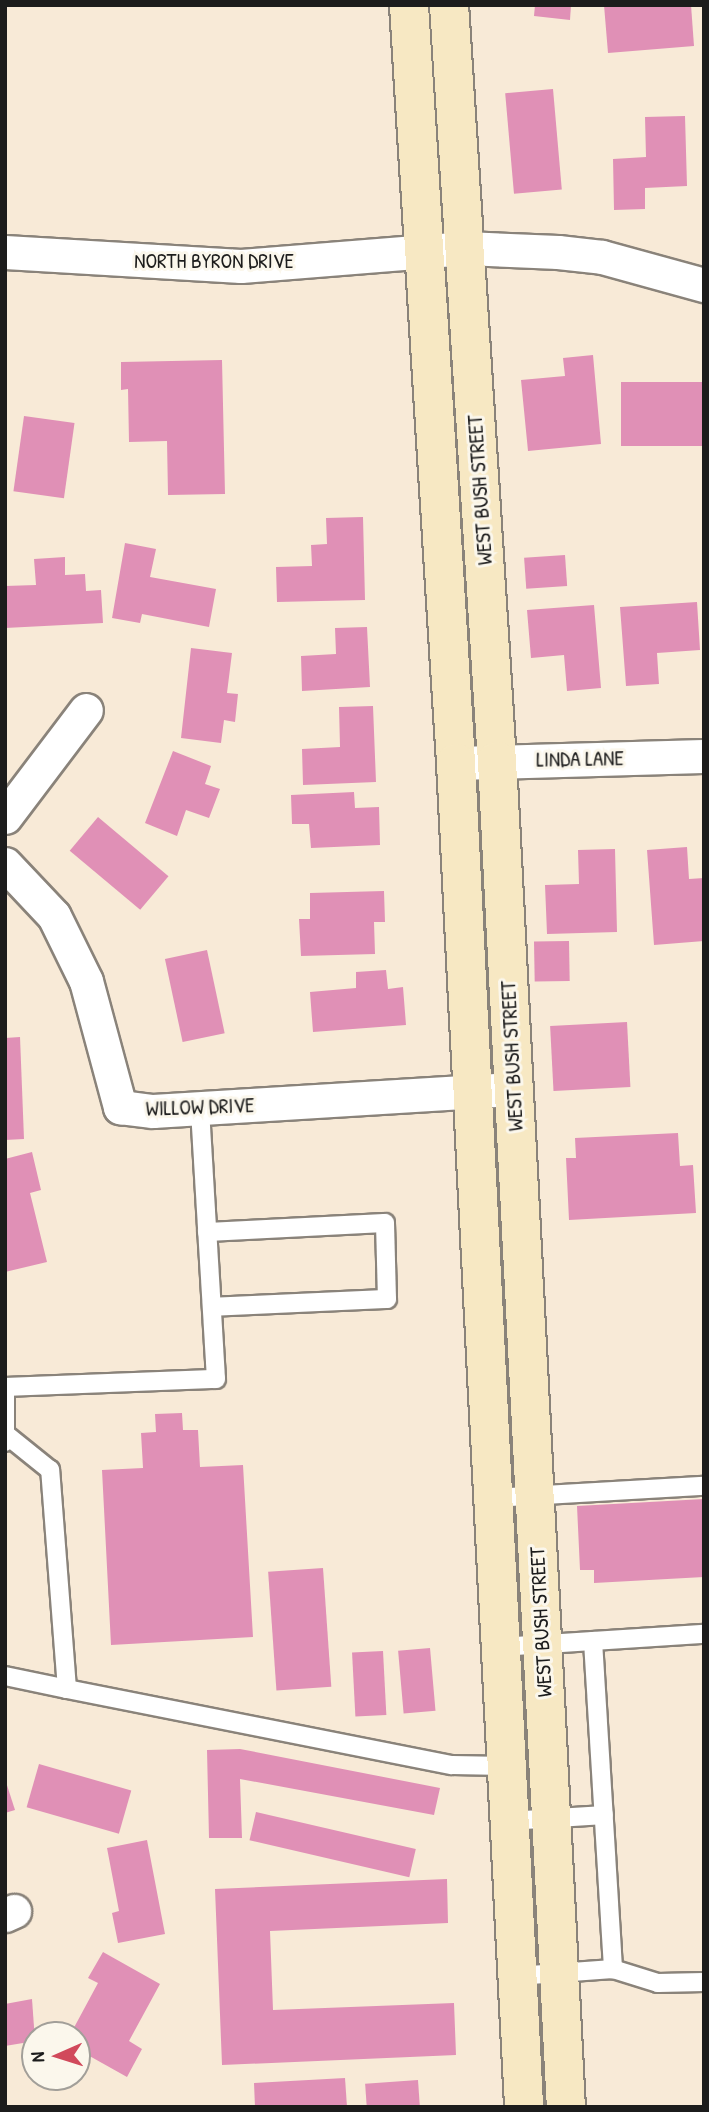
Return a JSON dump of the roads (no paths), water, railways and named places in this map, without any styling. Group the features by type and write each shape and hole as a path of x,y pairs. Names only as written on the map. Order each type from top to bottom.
{"main road":[{"name":"WEST BUSH STREET","path":"409,5 456,764 524,2107"},
{"name":"WEST BUSH STREET","path":"449,5 497,761 566,2107"}],"street":[{"name":"NORTH BYRON DRIVE","path":"5,252 241,266 465,248 602,257 704,285"},
{"path":"5,817 86,710"},
{"name":"LINDA LANE","path":"456,764 704,755"},
{"name":"WILLOW DRIVE","path":"5,864 54,916 86,981 120,1107 153,1111 200,1109 514,1089"}],"lane":[{"path":"67,1689 50,1470 7,1440 5,1387 216,1379 200,1109"},
{"path":"207,1232 385,1223 387,1299 212,1307"},
{"path":"493,1498 704,1486"},
{"path":"500,1647 704,1634"},
{"path":"593,1641 613,1969"},
{"path":"5,1676 452,1765 506,1766"},
{"path":"509,1821 604,1815"},
{"path":"517,1976 613,1969 658,1983 704,1982"}]}
